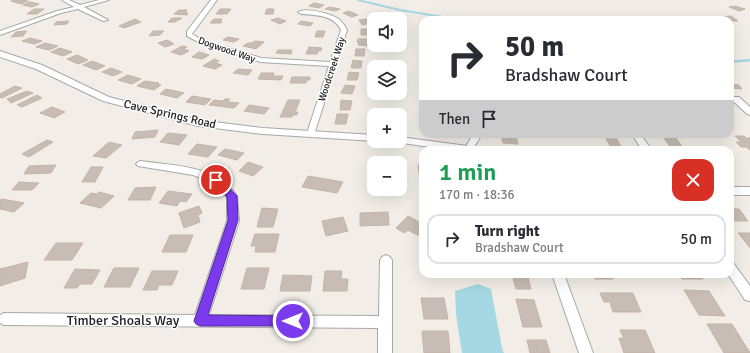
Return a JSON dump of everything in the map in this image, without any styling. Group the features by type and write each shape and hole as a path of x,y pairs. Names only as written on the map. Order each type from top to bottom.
{"street":[{"path":"65,0 84,11 105,20"},
{"path":"0,33 30,22 106,0"},
{"name":"Dogwood Way","path":"214,0 190,31 189,35 200,41 260,60 332,64"},
{"name":"Woodcreek Way","path":"301,12 327,16 337,20 342,25 344,30 311,133"},
{"name":"Cave Springs Road","path":"0,54 39,68 106,100 198,123 263,131 367,137"},
{"path":"736,99 750,112"},
{"path":"407,141 448,146"},
{"path":"141,164 195,172 216,180 232,196 233,220 200,321"},
{"path":"734,191 750,191"},
{"path":"385,353 386,260"},
{"path":"734,273 750,296"},
{"path":"559,278 586,353"},
{"name":"Timber Shoals Way","path":"4,320 385,322"}],"water":[{"path":"478,284 491,289 504,353 462,353 456,314 455,291"}],"building":[{"path":"11,1 28,1 21,4"},
{"path":"30,2 39,4 32,7 23,5"},
{"path":"314,3 324,5 319,8 309,6"},
{"path":"735,6 745,9 739,11 729,7"},
{"path":"329,7 340,9 336,11 325,9"},
{"path":"34,9 44,9 37,14 27,14"},
{"path":"220,9 231,9 227,14 216,14"},
{"path":"267,9 274,9 273,14 265,14"},
{"path":"179,10 187,10 185,13 188,13 187,15 174,14"},
{"path":"349,11 358,15 352,17 343,13"},
{"path":"172,18 182,18 175,22 168,22"},
{"path":"278,18 286,21 280,24 271,20"},
{"path":"135,19 141,22 124,28 119,26"},
{"path":"214,19 222,19 220,21 222,21 221,23 210,23"},
{"path":"367,19 367,24 362,25 359,20"},
{"path":"69,21 67,24 54,25 56,22"},
{"path":"301,21 313,23 310,26 298,24"},
{"path":"361,29 367,29 367,35 361,35"},
{"path":"27,31 23,36 11,37 16,32"},
{"path":"153,31 164,31 160,35 149,36"},
{"path":"317,31 325,31 323,37 315,37"},
{"path":"228,37 239,39 234,42 223,40"},
{"path":"30,38 42,41 34,44 22,41"},
{"path":"358,39 367,39 367,46 358,45 359,42 357,42"},
{"path":"167,40 174,44 165,47 158,43"},
{"path":"255,41 264,42 256,49 243,46 248,43"},
{"path":"45,43 58,46 49,50 36,47"},
{"path":"182,46 187,47 183,49 189,51 181,55 171,52"},
{"path":"309,47 322,48 317,54 306,54"},
{"path":"60,48 72,52 63,56 51,52"},
{"path":"356,49 365,49 364,56 355,56"},
{"path":"278,50 292,50 291,54 276,53"},
{"path":"199,52 209,55 202,59 192,57"},
{"path":"77,55 88,60 78,64 67,59"},
{"path":"214,59 219,61 215,63 222,65 215,69 203,66"},
{"path":"353,60 362,61 361,68 351,68"},
{"path":"92,61 105,66 96,70 83,65"},
{"path":"111,68 122,72 113,76 102,72"},
{"path":"238,69 252,70 248,75 233,73"},
{"path":"349,72 359,73 357,80 347,80"},
{"path":"261,73 274,73 273,76 283,76 281,80 258,79"},
{"path":"128,75 141,79 132,84 118,80"},
{"path":"292,77 310,77 310,80 307,80 306,83 290,83"},
{"path":"145,81 159,83 157,84 161,85 154,90 137,86"},
{"path":"734,84 739,85 742,89 734,88"},
{"path":"345,85 355,86 352,94 341,93"},
{"path":"15,86 22,88 2,98 0,97 0,94"},
{"path":"166,89 184,93 177,98 160,94"},
{"path":"27,91 33,93 11,103 7,99"},
{"path":"37,95 42,98 22,107 17,105"},
{"path":"192,96 211,99 205,105 186,102"},
{"path":"225,99 230,99 228,102 239,103 234,108 209,105 214,100 223,101"},
{"path":"288,100 300,100 295,112 298,112 297,115 293,115 292,117 280,117"},
{"path":"341,100 352,101 350,110 340,110"},
{"path":"249,105 269,108 264,114 244,111"},
{"path":"52,107 65,112 54,118 40,113"},
{"path":"337,114 348,114 346,124 335,124"},
{"path":"158,130 155,137 132,139 135,132"},
{"path":"168,133 187,135 179,145 160,142"},
{"path":"735,136 750,138 750,150 746,147 741,147 736,142 741,142"},
{"path":"502,138 516,138 518,144 503,143"},
{"path":"664,138 676,138 682,146 670,146"},
{"path":"606,139 617,139 621,146 610,146"},
{"path":"47,140 53,142 29,157 22,154"},
{"path":"109,142 122,145 106,158 93,156"},
{"path":"197,144 217,147 208,157 188,154"},
{"path":"225,149 244,153 237,160 218,155"},
{"path":"248,162 263,167 253,176 239,171"},
{"path":"56,165 51,173 24,174 29,166"},
{"path":"91,167 103,167 95,182 82,182"},
{"path":"308,176 343,182 337,193 302,187"},
{"path":"19,182 39,183 32,190 12,190"},
{"path":"156,187 150,200 128,200 135,188"},
{"path":"168,191 192,194 186,202 180,201 177,206 159,203"},
{"path":"99,192 114,196 101,208 80,203 91,193 97,194"},
{"path":"2,199 24,203 14,212 0,209 0,200"},
{"path":"199,206 202,213 198,215 200,222 184,228 179,213"},
{"path":"262,208 278,209 273,227 257,227"},
{"path":"734,209 739,209 748,221 734,221"},
{"path":"388,212 389,225 360,226 360,213"},
{"path":"408,216 419,222 419,236 408,230 404,233 396,228"},
{"path":"343,217 348,231 326,236 322,221"},
{"path":"738,233 750,233 750,248"},
{"path":"255,234 279,234 275,252 255,252 256,246 251,246"},
{"path":"170,235 193,235 186,252 162,252"},
{"path":"56,243 83,243 72,260 44,260"},
{"path":"28,262 25,278 0,286 0,269"},
{"path":"114,268 139,268 130,287 104,287"},
{"path":"247,268 269,268 264,289 241,289"},
{"path":"75,269 100,270 92,284 80,284 77,288 64,288"},
{"path":"152,271 178,271 172,285 159,285 157,290 143,290"},
{"path":"325,271 342,271 341,279 348,279 347,291 323,291"},
{"path":"283,275 312,276 310,291 280,291"},
{"path":"513,278 528,278 531,289 516,289"},
{"path":"595,278 613,279 595,279"},
{"path":"681,278 703,279 682,279"},
{"path":"684,290 709,291 725,316 699,315"},
{"path":"600,293 633,293 641,312 613,312 610,302 604,302"},
{"path":"421,298 444,298 448,319 424,319"},
{"path":"516,299 534,300 542,327 523,327"},
{"path":"707,324 732,324 750,353 724,353"},
{"path":"620,330 645,330 655,353 624,353 619,338 624,339"},
{"path":"422,331 448,331 450,353 424,353"},
{"path":"527,340 534,340 537,353 530,353"},
{"path":"535,340 546,340 550,353 538,353"}],"waterway":[{"path":"358,0 400,10 437,16"},
{"path":"734,62 750,60 745,61"}],"route":[{"path":"216,180 232,196 233,220 200,321 293,321"}]}
